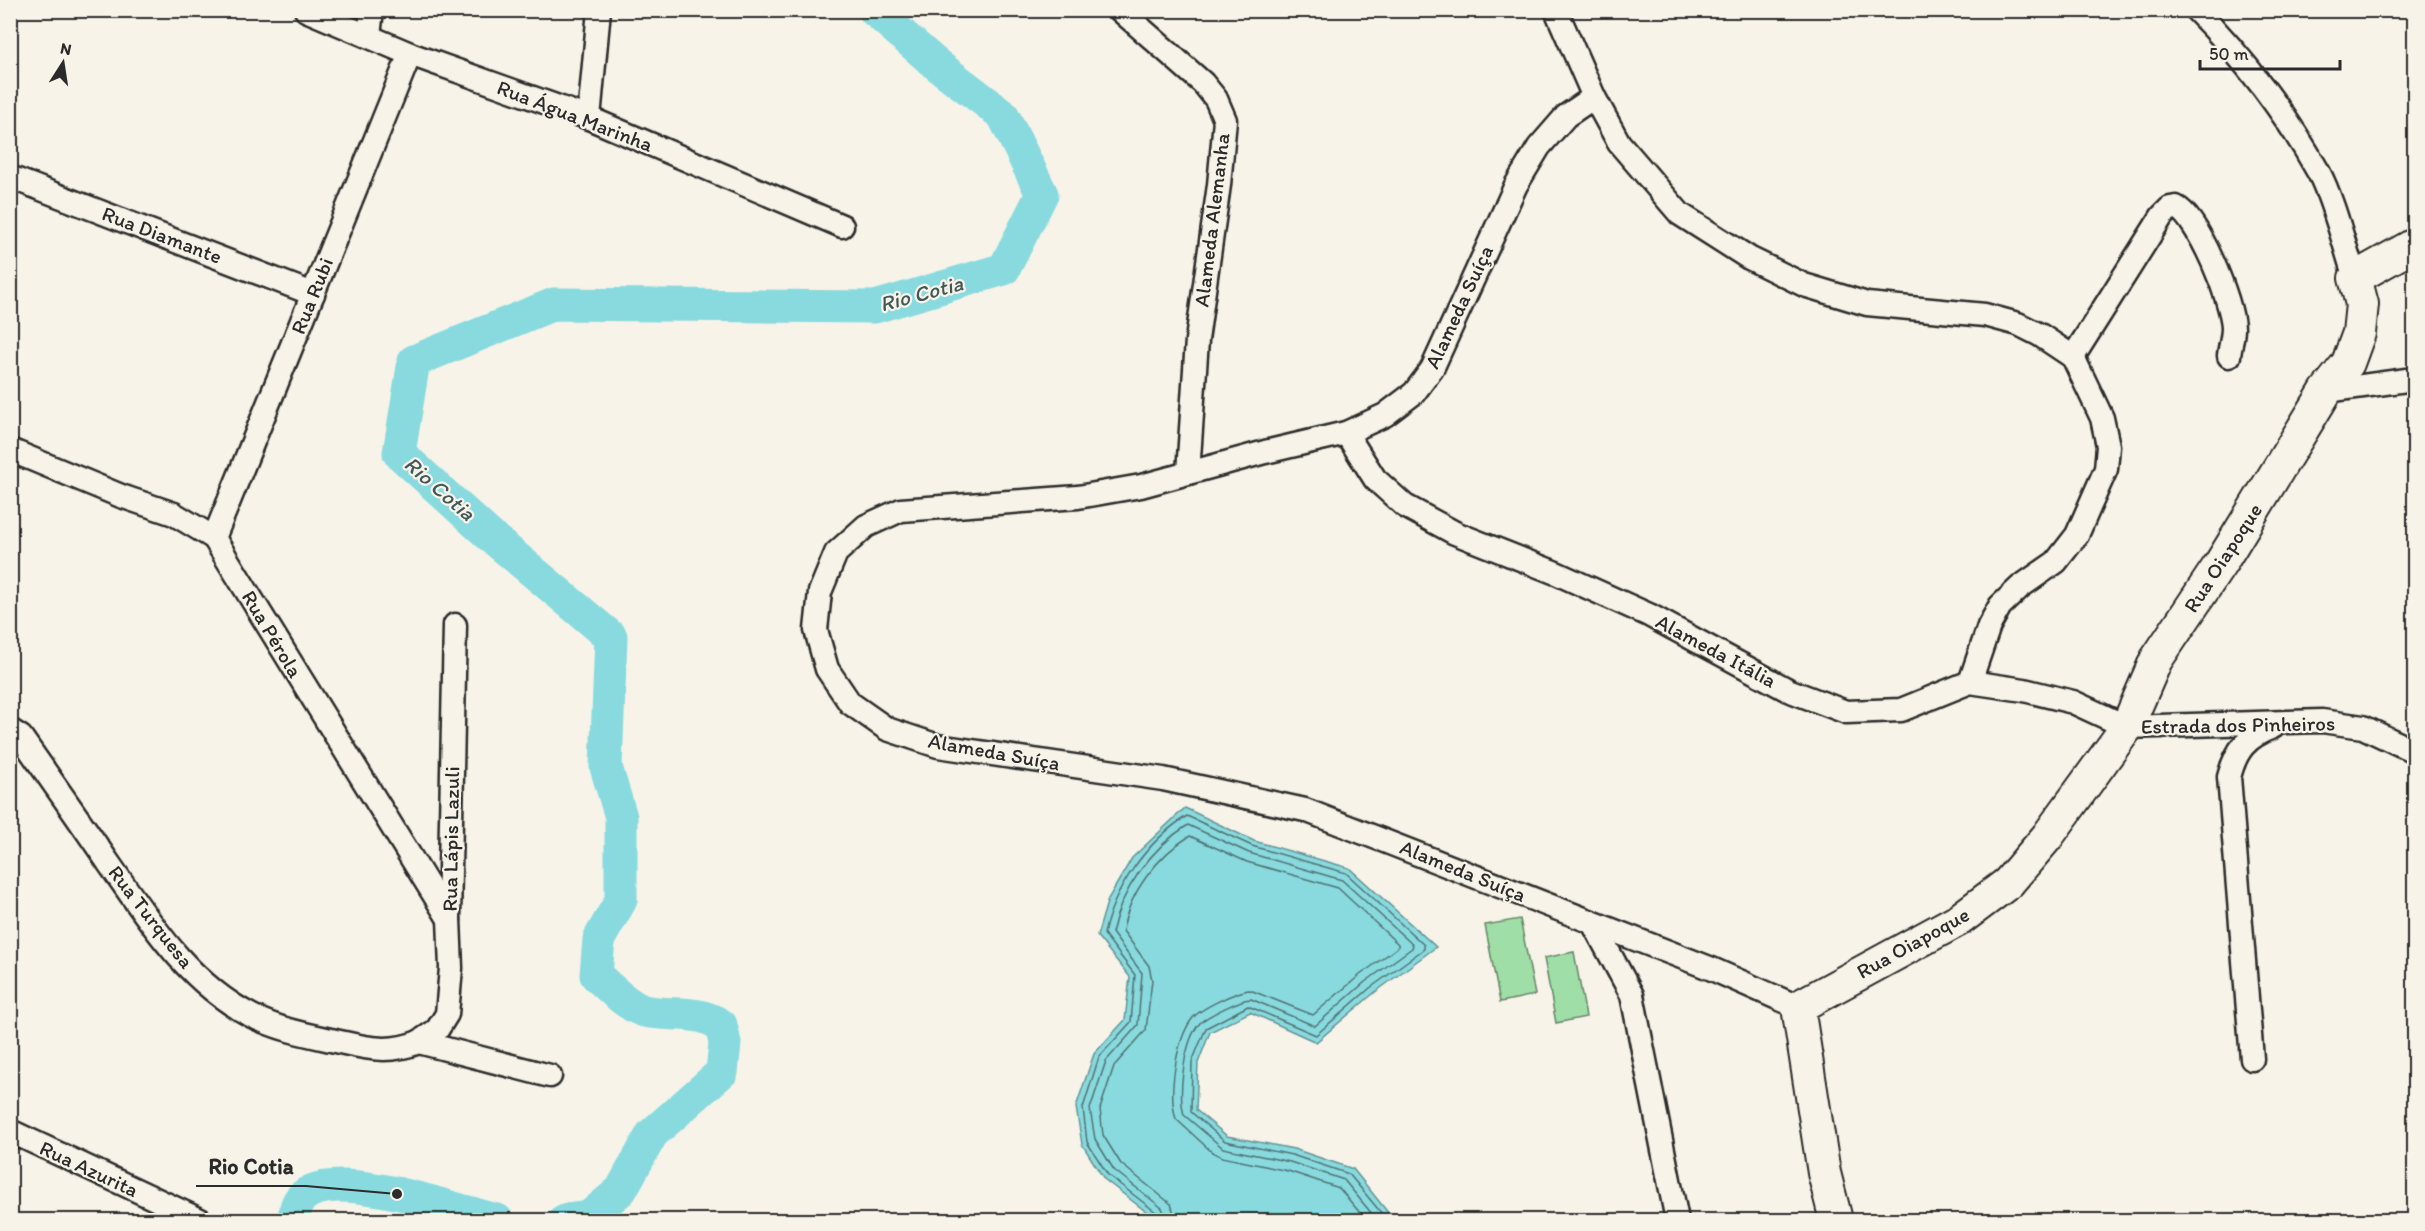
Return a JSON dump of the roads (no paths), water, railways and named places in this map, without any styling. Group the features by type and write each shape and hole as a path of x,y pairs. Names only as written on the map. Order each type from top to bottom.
{"street":[{"name":"Rua Água Marinha","path":"306,10 410,54 589,118 842,226"},
{"path":"369,36 372,10"},
{"path":"589,118 599,10"},
{"name":"Alameda Alemanha","path":"1120,10 1203,83 1216,99 1225,120 1219,185 1197,340 1188,473"},
{"path":"1556,10 1594,98 1619,143 1680,214 1749,258 1804,285 1867,304 1985,315 2018,324 2040,335 2073,357 2102,418 2108,446 2106,469 2077,536 2056,562 2020,587 2000,606 1989,626 1970,682 2024,690 2073,702 2127,727"},
{"name":"Rua Oiapoque","path":"1798,1007 1960,919 2008,883 2047,837 2127,727 2156,660 2221,563 2326,391 2348,363 2359,333 2362,304 2320,174 2259,82 2219,33 2196,10"},
{"name":"Rua Rubi","path":"214,538 410,54"},
{"name":"Alameda Suíça","path":"1594,98 1566,116 1546,139 1516,185 1432,369 1414,393 1384,415 1346,433 1142,486 1078,497 901,510 866,526 837,553 820,591 816,630 827,669 850,703 886,729 938,746 1163,778 1305,810 1594,925 1712,969 1798,1007"},
{"name":"Rua Diamante","path":"10,177 313,294"},
{"path":"2073,357 2162,216 2170,208 2176,207 2188,216 2224,286 2233,329 2229,356"},
{"path":"2355,278 2415,245"},
{"path":"2326,391 2415,379"},
{"name":"Alameda Itália","path":"1346,433 1375,479 1405,506 1455,533 1556,573 1649,615 1788,690 1846,712 1901,710 1970,682"},
{"name":"Rua Pérola","path":"10,450 121,496 174,514 214,538 449,919"},
{"name":"Rua Lápis Lazuli","path":"419,1041 437,1030 447,1014 451,968 449,919 455,625"},
{"name":"Estrada dos Pinheiros","path":"2127,727 2322,721 2363,727 2415,751"},
{"path":"2252,1059 2229,777 2235,755 2246,741 2283,723"},
{"name":"Rua Turquesa","path":"10,730 21,737 180,961 213,990 251,1015 285,1030 382,1050 400,1049 419,1041"},
{"path":"1594,925 1632,995 1677,1221"},
{"path":"1798,1007 1824,1173 1836,1221"},
{"path":"419,1041 550,1076"},
{"name":"Rua Azurita","path":"10,1131 200,1221"}],"water":[{"path":"1185,808 1254,841 1349,868 1436,947 1374,993 1316,1042 1250,1012 1210,1032 1198,1063 1196,1110 1227,1136 1294,1149 1353,1169 1394,1220 1157,1220 1104,1179 1082,1144 1076,1107 1094,1054 1125,1020 1130,977 1097,936 1108,899 1132,858"}],"waterway":[{"name":"Rio Cotia","path":"565,1220 589,1217 621,1190 652,1134 722,1072 725,1043 721,1025 712,1020 693,1015 654,1013 638,1009 596,975 599,939 621,900 621,817 606,767 611,637 488,534 399,453 414,361 554,304 875,307 1004,269 1042,194 1003,115 936,64 874,10"},
{"name":"Rio Cotia","path":"295,1220 301,1199 319,1188 347,1186 381,1190 497,1220"}],"place":[{"name":"Rio Cotia","path":"397,1194"}]}
